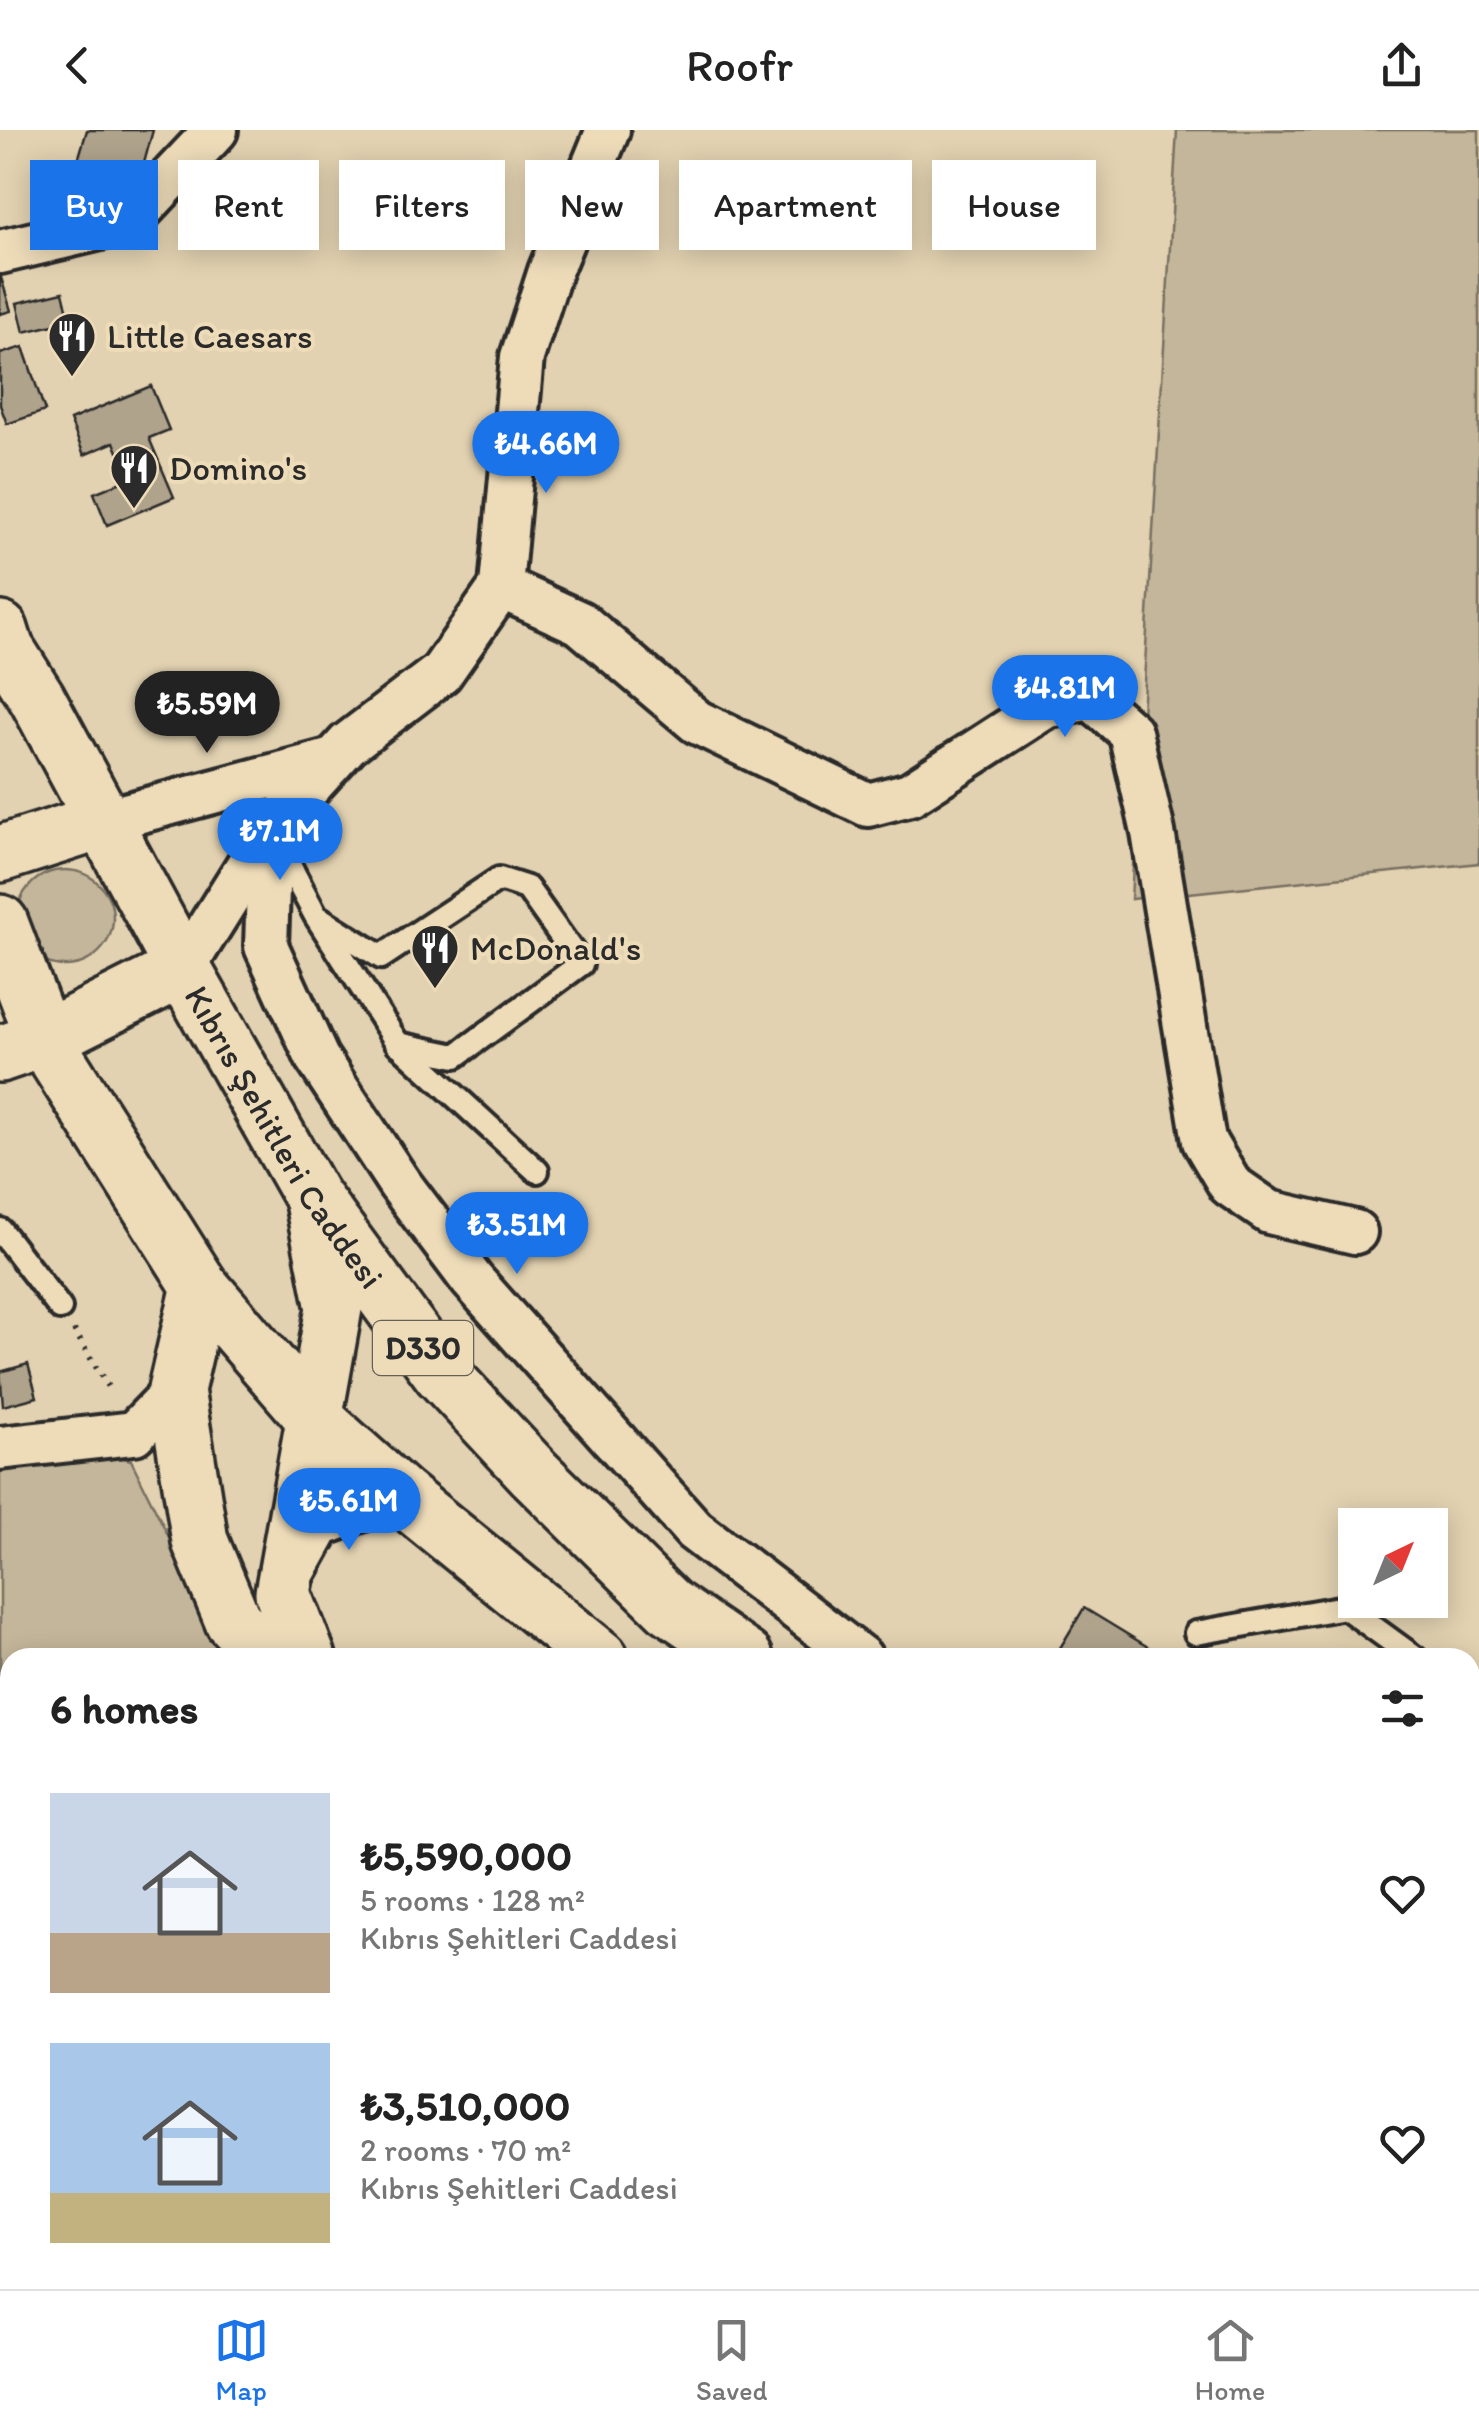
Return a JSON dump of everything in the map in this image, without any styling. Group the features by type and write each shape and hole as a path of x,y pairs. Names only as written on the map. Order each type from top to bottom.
{"main road":[{"name":"Kıbrıs Şehitleri Caddesi","path":"0,630 6,649 38,698 182,968 312,1197 441,1372 534,1473 669,1606 731,1648"},
{"path":"0,854 103,820"},
{"path":"0,923 13,1047 200,1286 313,1417 400,1495 588,1648"},
{"path":"13,1047 182,968"},
{"path":"304,1648 283,1593 334,1308 312,1197"},
{"path":"200,1286 176,1390 200,1541 233,1620 260,1648"}],"street":[{"path":"0,252 130,221 216,130"},
{"path":"182,968 270,830 329,762 441,673 502,587 522,358 550,271 608,130"},
{"path":"502,587 580,623 696,722 868,805 910,794 1044,708 1091,698 1130,732 1154,832 1204,1141 1230,1185 1269,1212 1356,1232"},
{"path":"103,820 329,762"},
{"path":"270,830 266,946 317,1058 399,1183 472,1280 694,1530 847,1648"},
{"path":"0,1448 134,1432 176,1390"},
{"path":"283,1593 320,1525 400,1495"}],"lane":[{"path":"270,830 316,916 398,1044 537,1170"},
{"path":"316,916 381,957 499,880 527,888 582,964 456,1056 398,1044"},
{"path":"0,1230 60,1308"},
{"path":"1196,1633 1345,1608 1401,1648"}],"path":[{"path":"60,1308 108,1388"}],"shaded area":[{"path":"1177,130 1479,130 1479,863 1131,899"},
{"path":"65,870 83,873 99,884 110,900 110,936 99,952 83,963 65,966 47,963 31,952 20,936 17,918 20,900 31,884 47,873"},
{"path":"131,1460 201,1602 230,1648 0,1648 0,1469"}],"building":[{"path":"87,130 153,130 145,160 78,160"},
{"path":"0,274 11,311 0,314"},
{"path":"63,292 70,321 24,332 17,303"},
{"path":"23,347 45,411 7,424 0,405 0,354"},
{"path":"151,386 169,430 149,438 174,497 107,525 94,493 129,479 114,442 84,455 70,420"},
{"path":"28,1364 37,1397 3,1406 0,1372"},
{"path":"1084,1608 1150,1648 1060,1648"}],"place":[{"name":"Little Caesars","path":"72,378"},
{"name":"Domino's","path":"134,510"},
{"name":"McDonald's","path":"435,990"}]}
